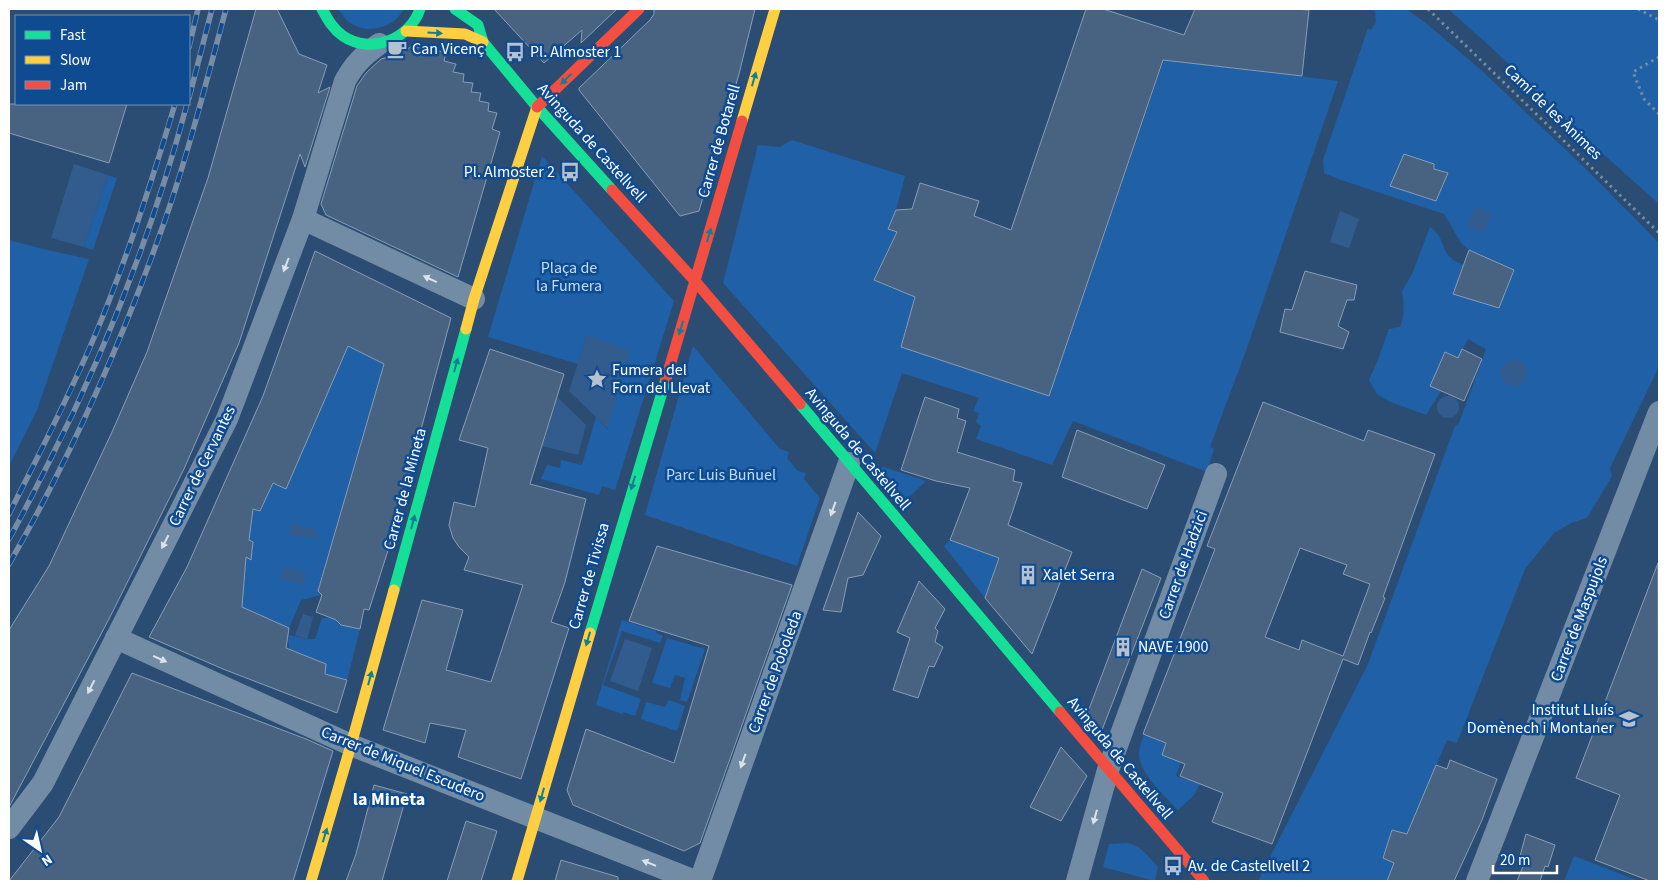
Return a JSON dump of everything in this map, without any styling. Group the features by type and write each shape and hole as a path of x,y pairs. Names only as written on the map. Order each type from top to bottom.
{"street":[{"path":"322,9 335,30 353,41 379,44 393,40 406,31 414,23 420,9"},
{"name":"Avinguda de Castellvell","path":"456,9 478,25 483,42 537,107 695,281 1204,881"},
{"path":"537,107 639,9"},
{"name":"Carrer de Botarell","path":"695,281 775,9"},
{"name":"Carrer de Cervantes","path":"335,30 345,81"},
{"path":"406,31 465,34 483,42"},
{"name":"Carrer de Cervantes","path":"9,828 43,783 227,419 303,219 345,81 361,57 379,44"},
{"name":"Carrer de la Mineta","path":"311,881 352,745 474,300 537,107"},
{"path":"303,219 474,300"},
{"name":"Carrer de Tivissa","path":"517,881 628,499 695,281"},
{"name":"Carrer de Maspujols","path":"1477,881 1659,412"},
{"name":"Carrer de Poboleda","path":"700,881 849,463"},
{"name":"Carrer de Hadzici","path":"1078,881 1108,770 1216,474"},
{"name":"Carrer de Miquel Escudero","path":"116,638 352,745 694,881"}],"path":[{"name":"Camí de les Ànimes","path":"1428,9 1659,233"},
{"path":"1638,9 1659,20"},
{"path":"1659,57 1633,72 1644,98 1659,114"}],"green space":[{"path":"339,9 404,9 390,23 371,29 361,28 352,24"},
{"path":"1369,9 1406,9 1427,24 1481,70 1586,169 1659,243 1659,363 1656,373 1610,468 1612,476 1587,518 1571,523 1554,533 1525,569 1457,743 1447,740 1407,834 1392,831 1383,858 1394,863 1387,881 1258,881 1368,664 1455,426 1459,423 1486,349 1468,339 1458,358 1445,352 1430,386 1441,391 1426,415 1388,401 1377,394 1369,380 1389,329 1400,327 1404,309 1402,291 1412,274 1430,227 1440,237 1446,252 1456,261 1464,265 1469,250 1461,243 1444,214 1324,173 1323,160 1368,28 1371,30 1376,22 1375,11"},
{"path":"1448,9 1659,9 1659,204 1573,127 1493,49"},
{"path":"1164,60 1338,81 1247,348 1210,447 1214,449 1207,472 1073,421 1052,465 976,439 981,426 976,422 979,413 973,411 979,398 902,373 875,453 723,283 758,145 780,147 792,140 905,176 896,210 888,229 931,241 929,255 892,243 874,280 915,297 901,347 1049,396"},
{"name":"Plaça de la Fumera","path":"542,156 674,301 615,490 602,486 599,495 541,479 547,465 560,468 561,460 582,465 596,417 609,431 587,336 578,364 488,337"},
{"path":"108,175 117,178 93,250 84,247"},
{"path":"9,240 89,259 37,410 9,466"},
{"path":"348,346 384,364 318,590 321,595 301,600 289,628 252,611 242,610 239,571 246,557 251,559 253,542 249,540 252,509 260,511 273,483 286,488"},
{"name":"Parc Luis Buñuel","path":"693,346 780,449 789,452 787,458 798,471 806,473 804,479 820,498 797,566 645,515"},
{"path":"884,467 926,481 906,500 879,468"},
{"path":"950,540 988,554 1002,549 985,598 944,546"},
{"path":"322,618 332,618 360,629 347,680 325,674 326,664 289,649 288,635 315,639"},
{"path":"622,620 656,631 656,633 663,636 660,643 622,631 603,685 641,699 635,716 623,712 622,714 596,705"},
{"path":"667,638 705,649 687,702 680,700 685,678 675,675 670,688 652,683"},
{"path":"669,700 685,706 677,731 641,719 646,702 665,707"},
{"path":"1144,734 1166,743 1162,755 1181,762 1176,776 1200,784 1194,795 1178,810 1156,787 1143,768 1139,754"},
{"path":"1128,843 1141,849 1158,867 1155,881 1103,867 1109,844"},
{"path":"1574,856 1639,881 1564,881"}],"shaded area":[{"path":"74,164 108,175 84,247 51,238"},
{"path":"1476,207 1492,213 1484,233 1467,227"},
{"path":"1340,211 1359,219 1349,248 1330,242"},
{"path":"587,335 630,351 607,428 569,391"},
{"path":"1514,360 1523,364 1527,373 1523,382 1514,386 1505,382 1501,373 1505,364"},
{"path":"1444,396 1452,396 1459,403 1459,411 1452,418 1444,418 1437,411 1437,403"},
{"path":"557,397 586,425 578,455 542,446"},
{"path":"292,523 318,530 316,539 288,535"},
{"path":"284,567 306,573 303,585 280,578"},
{"path":"303,614 313,617 307,640 295,635"},
{"path":"625,639 652,648 638,691 610,681"}],"building":[{"path":"256,9 277,9 299,54 327,65 318,93 330,87 305,167 300,154 239,343 184,469 109,619 9,807 9,630 49,566 147,352 208,178"},
{"path":"494,9 617,9 581,43 582,30 544,63"},
{"path":"654,9 755,9 739,74 699,211 680,216 579,90 650,20 654,14"},
{"path":"1086,9 1103,9 1184,35 1195,9 1309,10 1302,76 1163,60 1049,396 901,347 915,297 874,280 897,232 888,229 896,210 912,209 920,183 979,201 974,216 1011,230"},
{"path":"411,47 437,48 436,50 446,53 444,61 456,64 453,72 464,74 463,82 473,83 471,92 481,93 479,101 489,103 488,111 497,113 492,129 500,132 458,277 326,215 321,204 357,86 366,73 381,59"},
{"path":"9,104 127,105 109,163 9,133"},
{"path":"1404,154 1434,164 1434,169 1448,173 1436,201 1390,186"},
{"path":"1469,250 1514,270 1499,308 1453,294"},
{"path":"315,251 451,318 391,541 369,610 364,609 360,629 341,625 336,620 316,612 322,595 318,591 384,364 348,346 286,489 273,483 260,511 253,509 249,540 253,542 251,560 246,557 242,607 289,628 286,648 326,664 325,674 347,680 337,713 223,669 149,637 187,567 263,396"},
{"path":"1305,271 1357,285 1354,300 1347,300 1338,326 1349,332 1343,349 1280,332 1285,309 1292,310"},
{"path":"490,349 564,374 530,484 586,499 565,582 551,622 569,628 521,779 458,757 466,730 430,723 425,743 383,730 422,600 463,610 446,670 491,682 523,585 464,570 469,557 453,538 449,525 454,502 475,507 488,448 459,440"},
{"path":"1462,349 1482,359 1464,401 1430,386 1445,352 1458,358"},
{"path":"925,397 959,409 957,418 966,421 957,452 1015,470 1013,481 1022,483 1008,525 1072,552 1032,654 985,598 999,558 950,540 970,488 936,481 901,470"},
{"path":"1263,402 1364,441 1368,430 1435,454 1383,597 1385,598 1358,665 1343,659 1272,844 1212,822 1223,793 1180,776 1185,764 1162,755 1166,743 1143,734 1215,549 1207,546","holes":["1300,548 1347,565 1343,574 1370,584 1343,656 1302,640 1299,650 1265,637"]},
{"path":"1077,430 1165,465 1147,509 1062,477"},
{"path":"858,512 881,536 863,575 848,578 841,612 823,610"},
{"path":"657,546 792,585 700,843 684,851 573,805 567,790 586,729 674,763 709,646 629,621"},
{"name":"Institut Lluís Domènech i Montaner","path":"1658,563 1659,881 1650,881 1595,860 1620,795 1576,778"},
{"name":"NAVE 1900","path":"1142,569 1161,578 1102,730 1086,717"},
{"path":"919,581 945,609 935,628 938,631 935,642 943,647 934,667 929,666 918,698 893,690 910,638 897,632"},
{"path":"132,673 333,751 293,881 9,881 59,817"},
{"path":"1061,747 1087,776 1061,821 1030,807"},
{"path":"1450,760 1497,779 1482,820 1454,881 1387,881 1394,863 1383,858 1392,830 1407,834 1436,765 1447,769"},
{"path":"374,785 407,794 382,881 346,881 356,854"},
{"path":"466,821 497,831 481,881 447,881"},
{"path":"1526,834 1555,845 1548,867 1545,866 1540,881 1517,881 1526,859 1520,856"},
{"path":"561,860 618,877 618,881 555,881"}],"railway":[{"path":"190,43 198,9"},
{"path":"190,94 212,9"},
{"path":"9,564 75,439 132,309 182,168 226,9"},
{"path":"9,514 76,379 96,333 138,220 175,105"},
{"path":"9,539 70,419 109,331 160,196 187,105"}],"traffic: fast":[{"path":"322,9 339,33 354,42 365,44 377,44 399,36 408,29 420,9"},
{"path":"455,9 478,25 483,42 537,107 612,190"},
{"path":"394,590 466,329"},
{"path":"590,633 666,379"},
{"path":"800,404 1060,712"}],"traffic: slow":[{"path":"742,121 775,9"},
{"path":"406,31 465,34 483,42"},
{"path":"466,329 474,299 537,107"},
{"path":"311,881 394,590"},
{"path":"517,881 590,633"}],"traffic: jam":[{"path":"537,107 639,9"},
{"path":"666,379 742,121"},
{"path":"612,190 695,281 800,404"},
{"path":"1060,712 1204,881"}],"place":[{"name":"Can Vicenç","path":"397,49"},
{"name":"Pl. Almoster 1","path":"515,52"},
{"name":"Pl. Almoster 2","path":"570,172"},
{"name":"Fumera del Forn del Llevat","path":"597,379"},
{"name":"Xalet Serra","path":"1028,575"},
{"name":"NAVE 1900","path":"1123,647"},
{"name":"Institut Lluís Domènech i Montaner","path":"1629,719"},
{"name":"Av. de Castellvell 2","path":"1173,866"}],"district":[{"name":"la Mineta","path":"389,799"}]}
